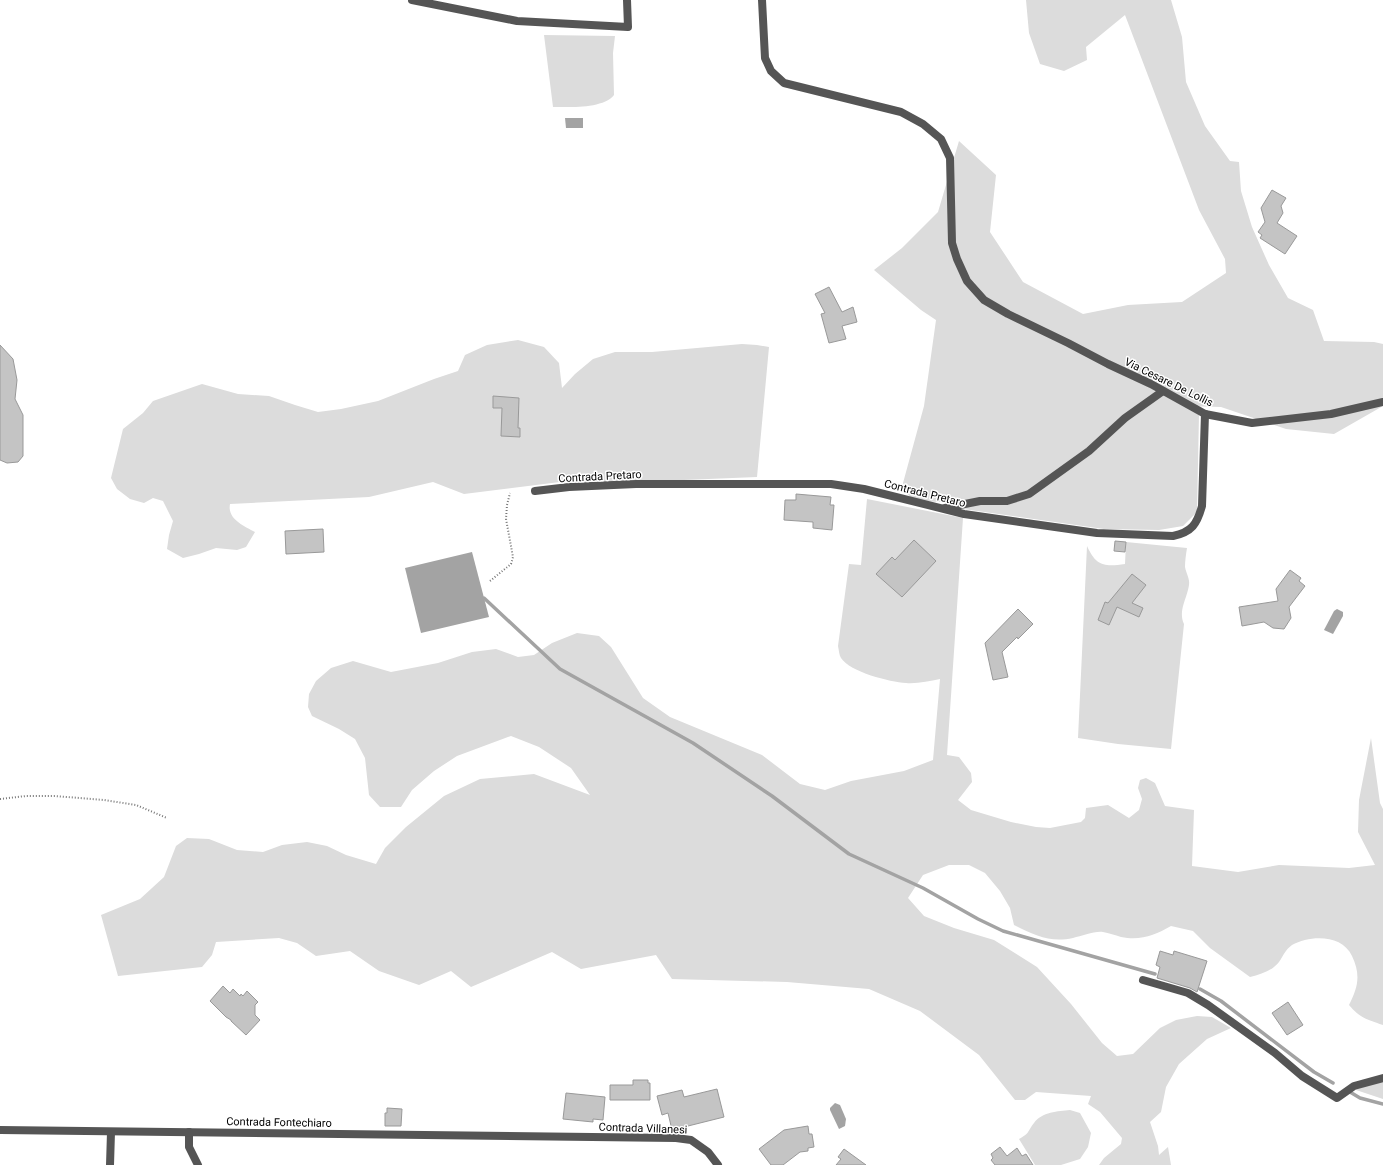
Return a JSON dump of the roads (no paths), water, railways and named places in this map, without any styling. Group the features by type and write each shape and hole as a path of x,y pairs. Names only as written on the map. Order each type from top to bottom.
{"street":[{"path":"412,0 517,21 628,27 627,0"},
{"name":"Via Cesare De Lollis","path":"762,0 765,58 771,71 784,83 901,112 923,124 941,139 950,158 952,243 957,259 967,281 984,300 1008,314 1206,414 1252,423 1332,414 1383,402"},
{"path":"943,509 980,502 1007,501 1029,494 1089,451 1125,418 1163,391"},
{"name":"Contrada Pretaro","path":"535,491 568,487 636,484 831,484 864,489 964,514 1097,533 1173,536 1183,534 1193,528 1200,515 1202,506 1206,414"},
{"path":"1143,980 1188,993 1195,997 1275,1054 1302,1076 1337,1098 1354,1086 1383,1078"},
{"name":"Contrada Fontechiaro","path":"0,1130 557,1136"},
{"path":"110,1165 111,1132"},
{"path":"189,1132 189,1147 198,1165"},
{"name":"Contrada Villanesi","path":"557,1136 676,1138 691,1140 708,1152 718,1165"}],"waterway":[{"path":"484,598 560,669 693,743 772,796 849,854 923,888 978,919 1003,931 1155,974"},
{"path":"1200,989 1221,1001 1314,1072 1333,1083"},
{"path":"1350,1092 1360,1098 1383,1104"}]}
